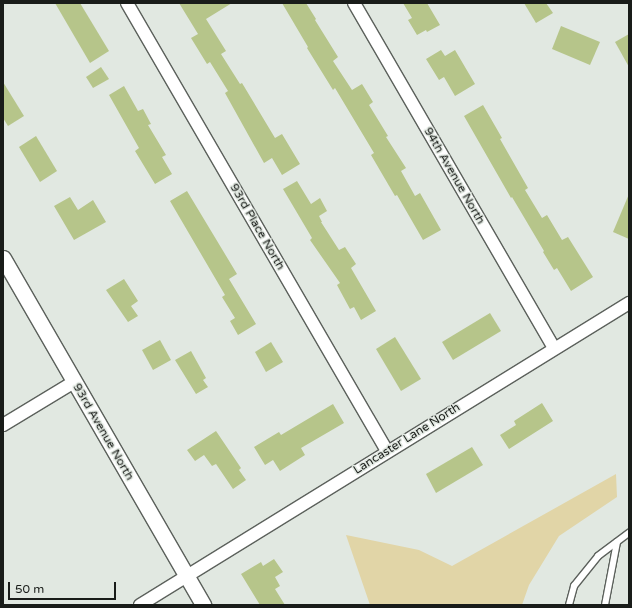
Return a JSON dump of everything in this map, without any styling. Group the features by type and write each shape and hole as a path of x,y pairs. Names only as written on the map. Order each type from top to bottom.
{"street":[{"name":"93rd Place North","path":"127,3 387,451"},
{"name":"94th Avenue North","path":"354,3 554,348"},
{"name":"93rd Avenue North","path":"3,258 203,605"},
{"name":"Lancaster Lane North","path":"140,605 387,451 629,303"},
{"path":"3,425 74,382"}],"lane":[{"path":"569,605 574,586 598,556 629,533"},
{"path":"605,605 617,542"}],"shaded area":[{"path":"616,474 617,497 559,536 529,585 522,605 370,605 346,535 419,550 452,566"}],"building":[{"path":"55,3 80,3 109,51 90,63"},
{"path":"179,3 232,3 206,19 226,51 221,54 240,84 242,83 275,138 282,134 300,164 282,175 272,158 264,163 225,93 228,91 210,62 207,64 191,38 198,34"},
{"path":"282,3 306,3 338,57 333,61 352,90 362,84 373,102 369,105 388,136 386,137 406,168 401,171 415,196 420,193 441,230 423,240 397,195 395,196 371,155 374,153 335,88 333,90 307,48 308,47"},
{"path":"403,3 427,3 440,25 427,32 426,30 417,35 408,20 412,18"},
{"path":"524,3 546,3 553,13 536,23"},
{"path":"561,26 600,42 590,65 552,49"},
{"path":"629,34 629,67 615,42"},
{"path":"441,50 445,56 455,50 475,84 455,96 444,77 439,80 426,59"},
{"path":"101,67 109,79 93,88 86,77"},
{"path":"3,82 24,116 8,126 3,118"},
{"path":"124,86 138,111 143,109 151,124 148,125 166,155 162,157 172,174 155,184 135,151 139,148 109,95"},
{"path":"483,105 502,138 500,139 528,188 525,190 542,218 547,215 562,240 568,237 593,277 571,291 557,268 554,270 464,116"},
{"path":"36,136 57,171 40,182 19,147"},
{"path":"297,181 311,204 320,198 327,211 319,216 321,222 339,250 345,247 356,264 351,268 376,311 361,320 354,307 350,309 337,285 340,283 310,240 312,238 283,189"},
{"path":"187,191 237,274 229,279 256,324 238,335 230,321 235,318 222,297 225,295 170,201"},
{"path":"629,194 629,239 613,232"},
{"path":"70,197 78,210 93,200 106,222 74,240 54,206"},
{"path":"124,279 138,301 131,306 138,316 128,322 106,290"},
{"path":"490,313 501,331 453,360 442,342"},
{"path":"395,337 421,379 401,391 376,349"},
{"path":"160,340 171,360 153,370 142,350"},
{"path":"271,342 283,362 266,372 255,352"},
{"path":"191,351 206,378 203,380 208,387 196,394 175,360"},
{"path":"542,403 553,421 509,449 500,435 516,425 514,421"},
{"path":"333,404 344,423 301,448 305,455 280,471 273,460 265,465 254,447 279,432 281,435"},
{"path":"216,431 241,468 239,470 246,480 233,489 216,464 212,466 204,455 195,461 187,450"},
{"path":"472,447 483,465 436,493 426,474"},
{"path":"274,559 283,572 275,577 280,586 275,589 285,605 260,605 241,574 261,562 263,566"}]}
